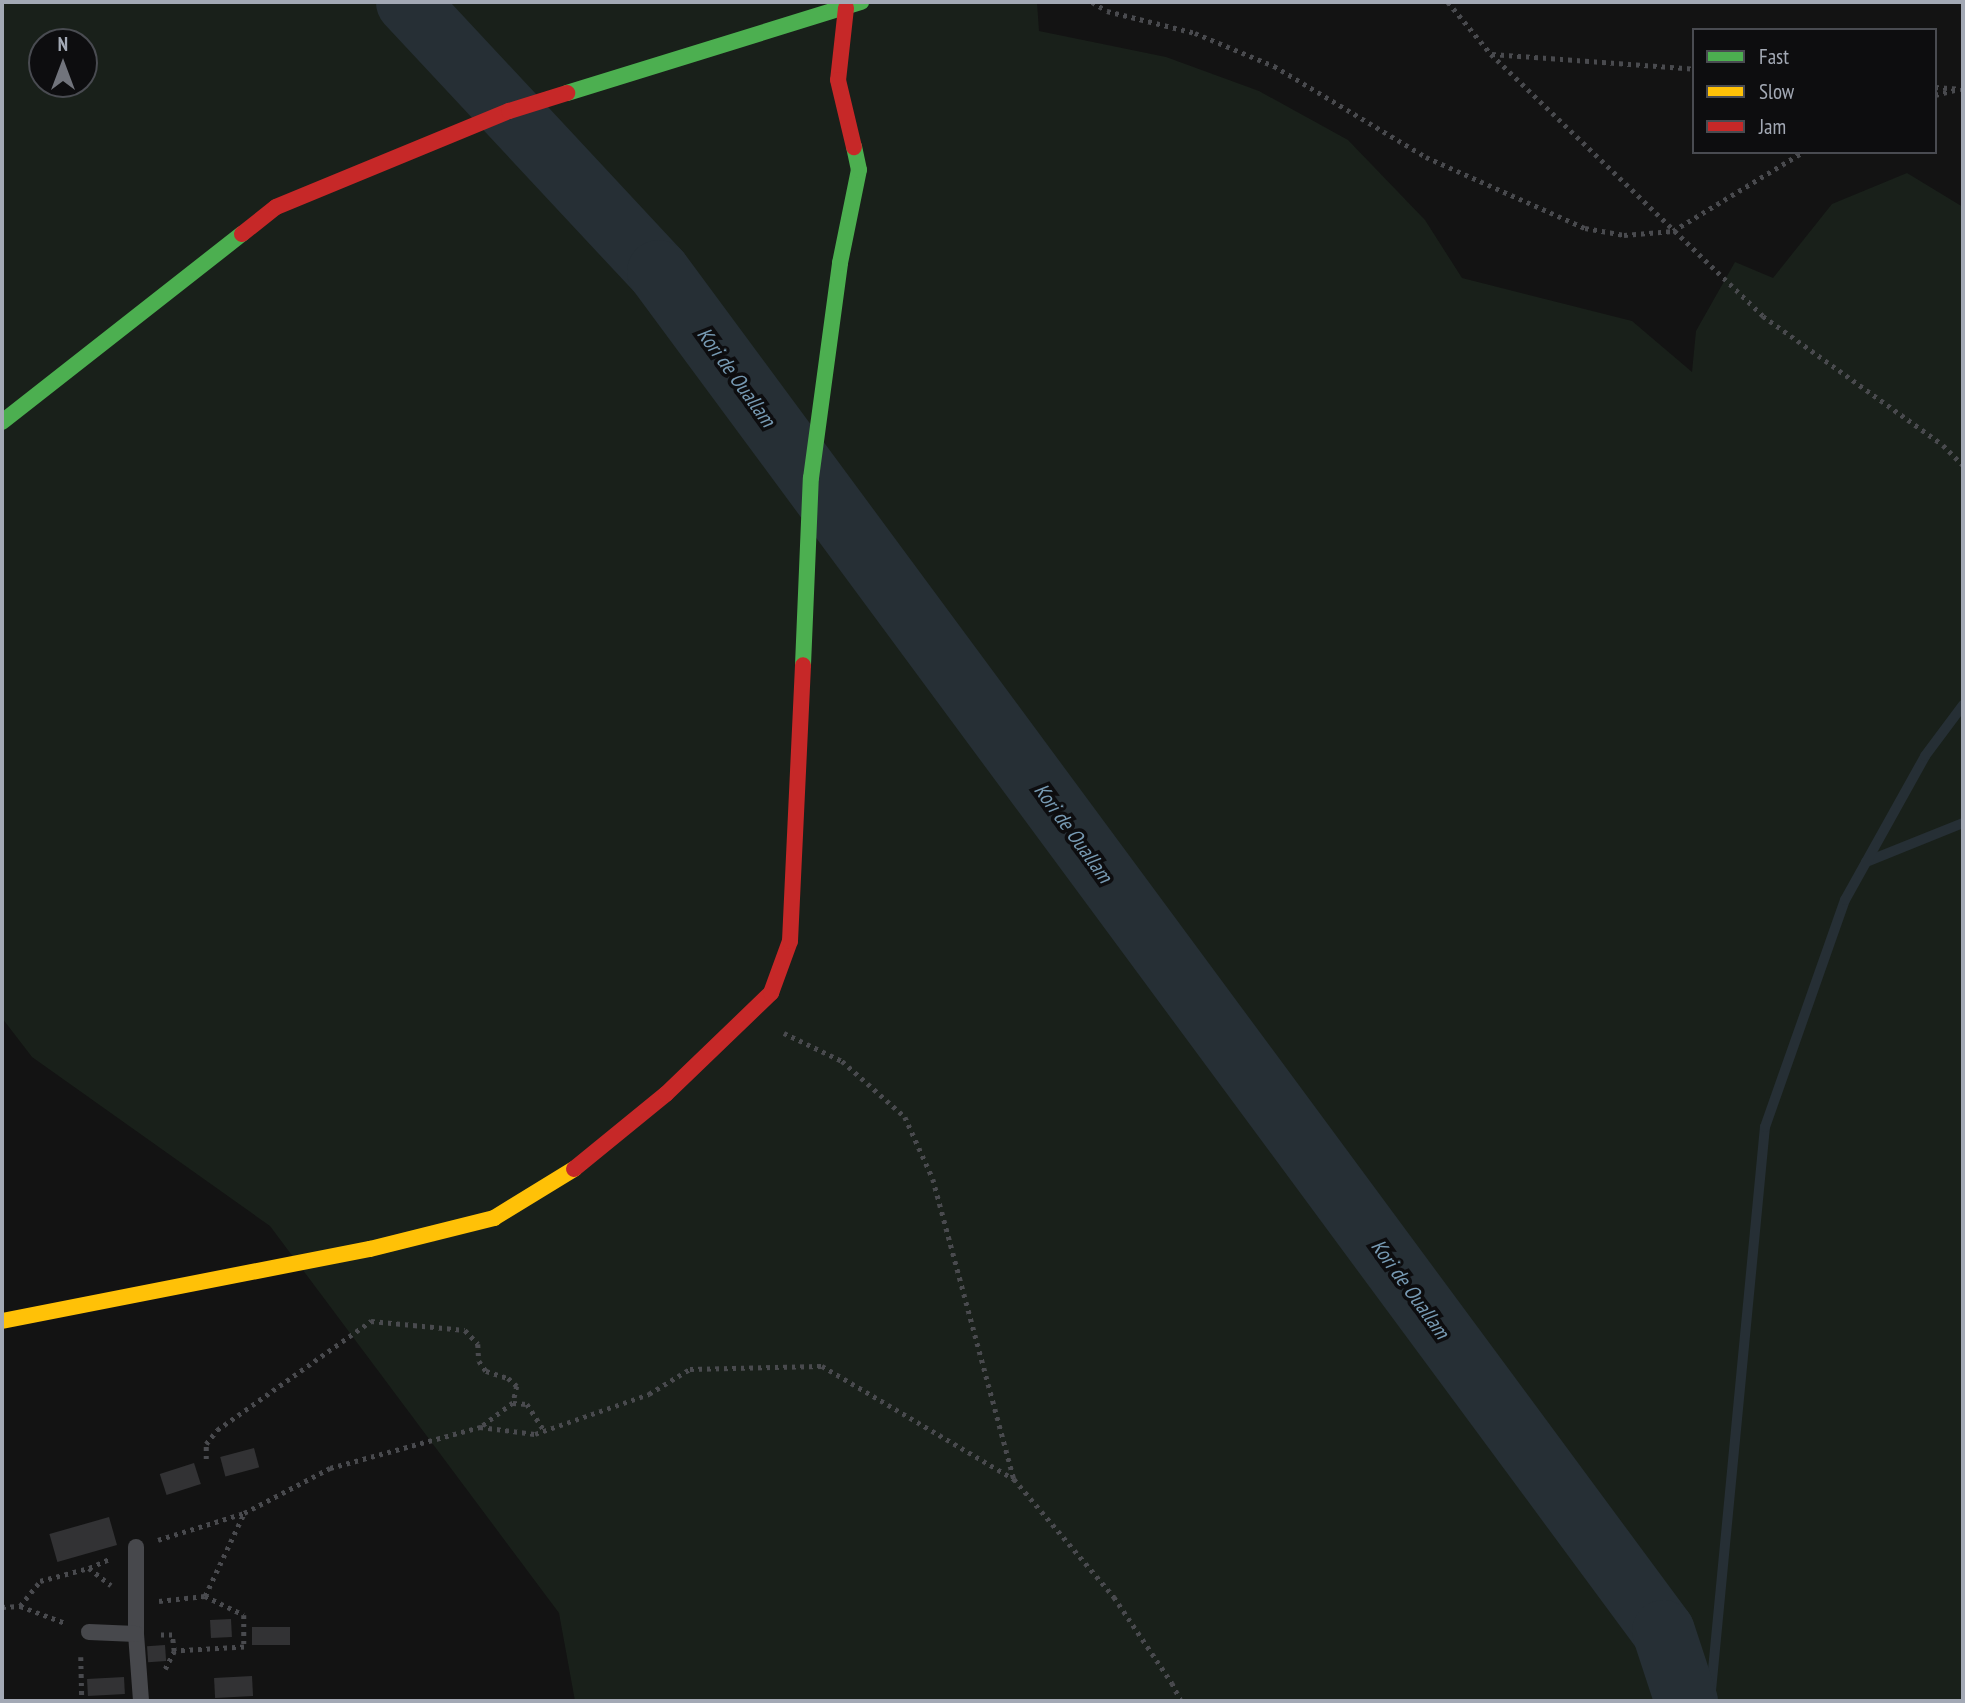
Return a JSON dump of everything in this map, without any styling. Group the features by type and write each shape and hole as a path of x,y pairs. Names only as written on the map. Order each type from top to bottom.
{"street":[{"path":"2,422 276,207 509,111 854,5 838,80 859,170 840,263 811,478 790,941 771,993 645,1111 562,1179 494,1218 370,1249 2,1321"}],"lane":[{"path":"136,1547 136,1634 142,1701"},
{"path":"89,1632 136,1634"}],"path":[{"path":"1092,2 1107,11 1195,33 1275,66 1426,157 1585,228 1624,235 1673,231 1800,154"},
{"path":"1448,2 1491,54 1763,316 1943,445 1963,465"},
{"path":"1491,54 1692,69"},
{"path":"1937,87 1960,89"},
{"path":"1937,95 1960,89"},
{"path":"771,993 774,1019 784,1033 842,1062 905,1117 933,1179 1014,1479"},
{"path":"136,1547 244,1513 330,1468 481,1427 513,1403 517,1386 508,1378 486,1371 479,1361 478,1345 465,1330 371,1321 217,1430 206,1444 206,1459"},
{"path":"481,1427 535,1434 649,1394 690,1368 822,1366 1014,1479 1114,1598 1172,1683 1181,1701"},
{"path":"513,1403 527,1404 544,1430"},
{"path":"205,1596 244,1513"},
{"path":"2,1607 20,1606 89,1632"},
{"path":"80,1651 82,1701"}],"shaded area":[{"path":"2,2 1037,2 1039,31 1166,57 1259,91 1348,140 1425,220 1462,278 1632,321 1692,372 1696,331 1735,262 1773,278 1832,204 1907,173 1963,207 1963,1701 575,1701 559,1613 270,1226 32,1057 2,1018"}],"building":[{"path":"254,1448 259,1467 225,1476 220,1457"},
{"path":"194,1463 201,1484 167,1495 160,1474"},
{"path":"109,1517 117,1545 57,1562 49,1534"},
{"path":"231,1619 232,1637 211,1638 210,1620"},
{"path":"252,1627 290,1627 290,1645 252,1645"},
{"path":"165,1645 166,1661 148,1662 147,1646"},
{"path":"252,1676 253,1696 215,1698 214,1678"},
{"path":"124,1677 125,1694 88,1696 87,1679"}],"waterway":[{"name":"Kori de Ouallam","path":"407,2 658,271 1663,1631 1686,1701"},
{"path":"1710,1701 1765,1127 1845,900 1925,756 1963,705"},
{"path":"1866,862 1963,823"}],"traffic: fast":[{"path":"567,93 861,2"},
{"path":"803,665 811,478 840,263 859,170 854,147"},
{"path":"2,422 242,234"}],"traffic: slow":[{"path":"2,1321 370,1249 494,1218 574,1169"}],"traffic: jam":[{"path":"846,8 838,80 854,147"},
{"path":"242,234 276,207 509,111 567,93"},
{"path":"574,1169 666,1094 771,993 790,941 803,665"}]}
